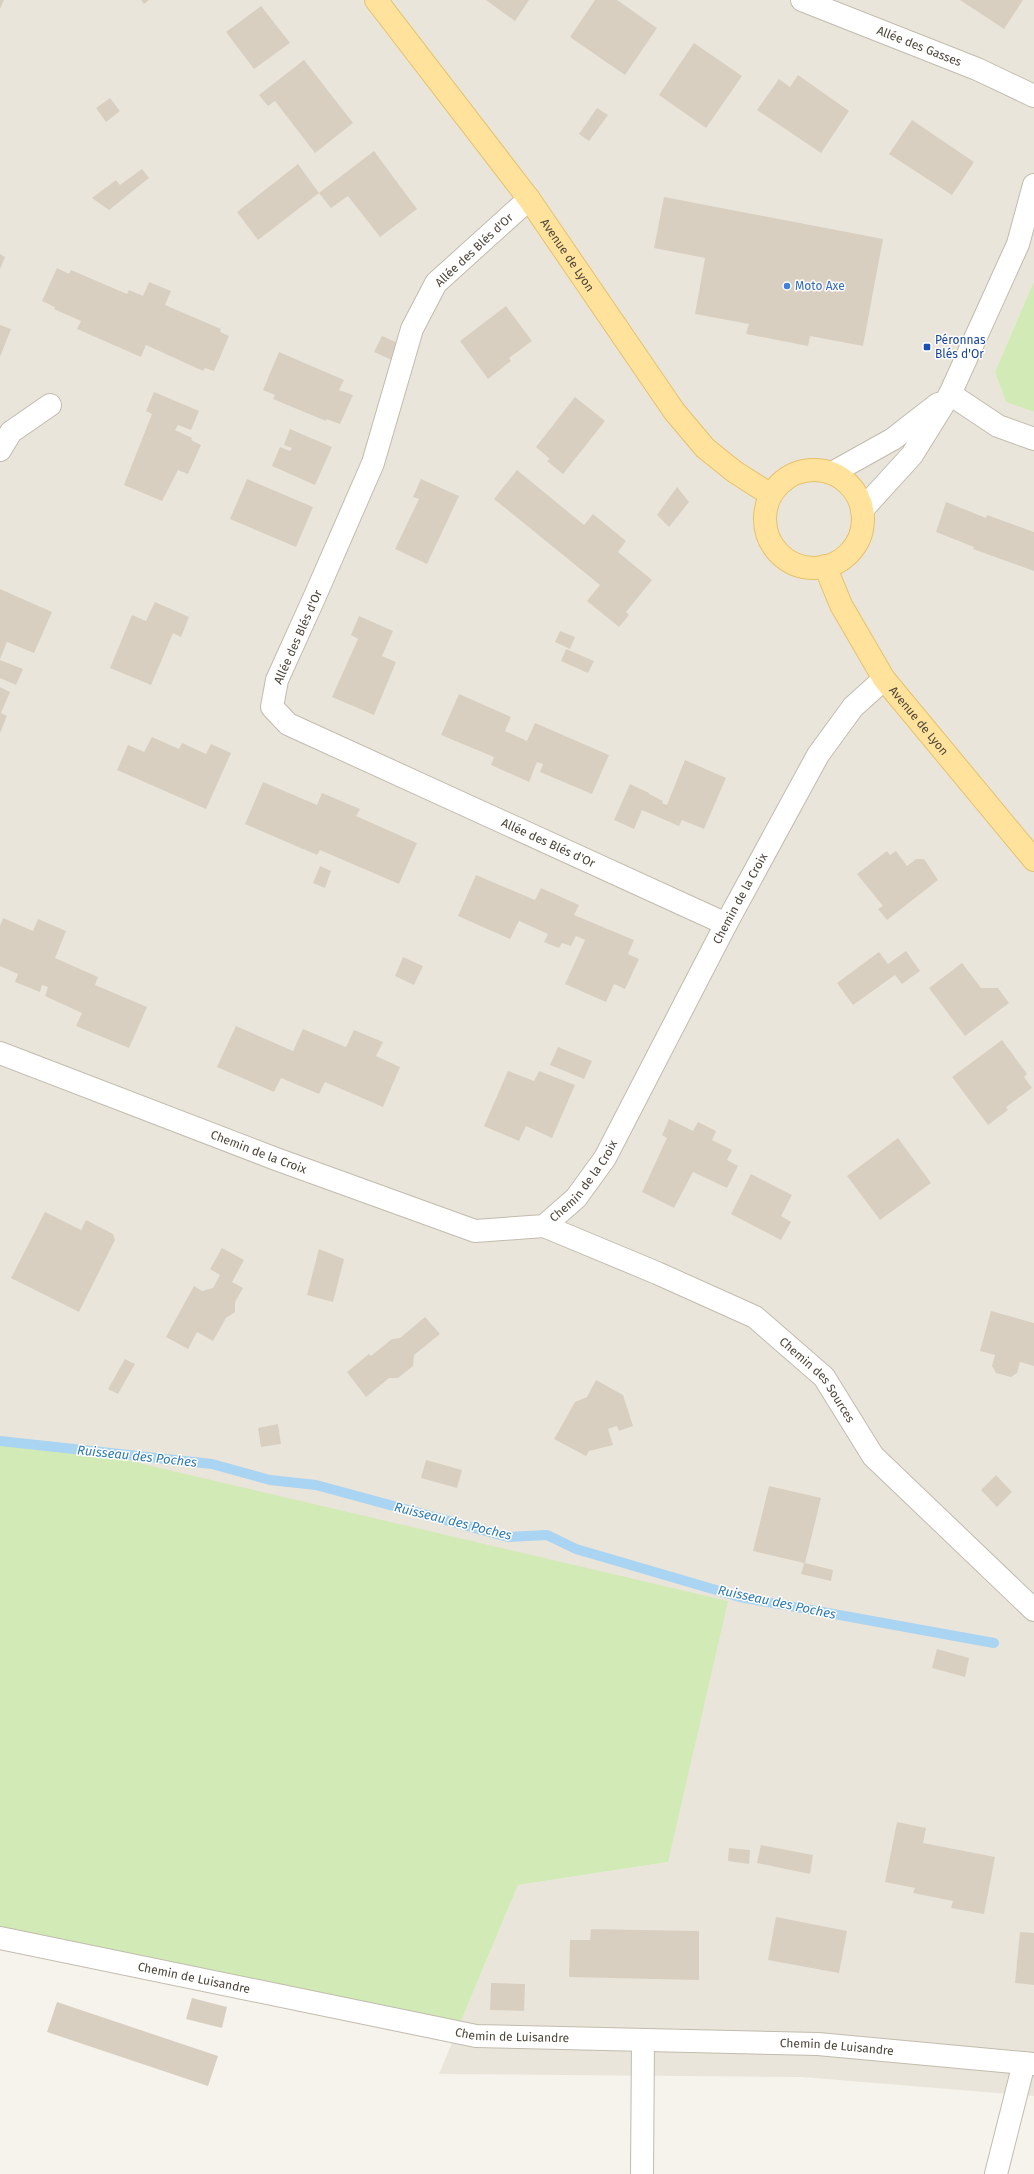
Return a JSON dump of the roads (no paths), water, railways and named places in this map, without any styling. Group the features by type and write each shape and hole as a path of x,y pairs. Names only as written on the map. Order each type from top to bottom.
{"main road":[{"name":"Avenue de Lyon","path":"376,0 529,199 678,416 705,448 735,472 771,495"},
{"path":"815,469 832,473 846,481 857,494 862,510 862,524 859,539 850,551 839,561 817,568 801,566 787,560 776,549 768,536 765,521 767,505 771,495 782,481 798,472 815,469"},
{"name":"Avenue de Lyon","path":"825,566 841,605 884,679 1034,860"}],"street":[{"name":"Allée des Gasses","path":"802,0 977,69 1034,96"},
{"path":"862,510 912,455 950,394 1018,244 1034,185"},
{"name":"Allée des Blés d'Or","path":"529,199 436,283 412,329 373,463 277,680 272,707 288,724 726,924"},
{"path":"950,394 998,426 1034,439"},
{"path":"832,473 893,439 950,394"},
{"path":"0,450 11,432 50,405"},
{"name":"Chemin de la Croix","path":"0,1053 276,1159 475,1231 544,1226 576,1198 605,1158 726,924 818,755 853,707 884,679"},
{"name":"Chemin des Sources","path":"544,1226 657,1273 755,1317 824,1377 873,1456 1034,1610"},
{"name":"Chemin de Luisandre","path":"0,1938 476,2036 818,2044 1029,2064"},
{"path":"642,2174 643,2040"},
{"path":"996,2174 1029,2064"}],"waterway":[{"name":"Ruisseau des Poches","path":"0,1441 212,1464 270,1480 316,1485 508,1537 547,1535 576,1549 740,1597 994,1643"}],"place":[{"name":"Moto Axe","path":"787,286"},
{"name":"Péronnas Blés d'Or","path":"927,347"}]}
